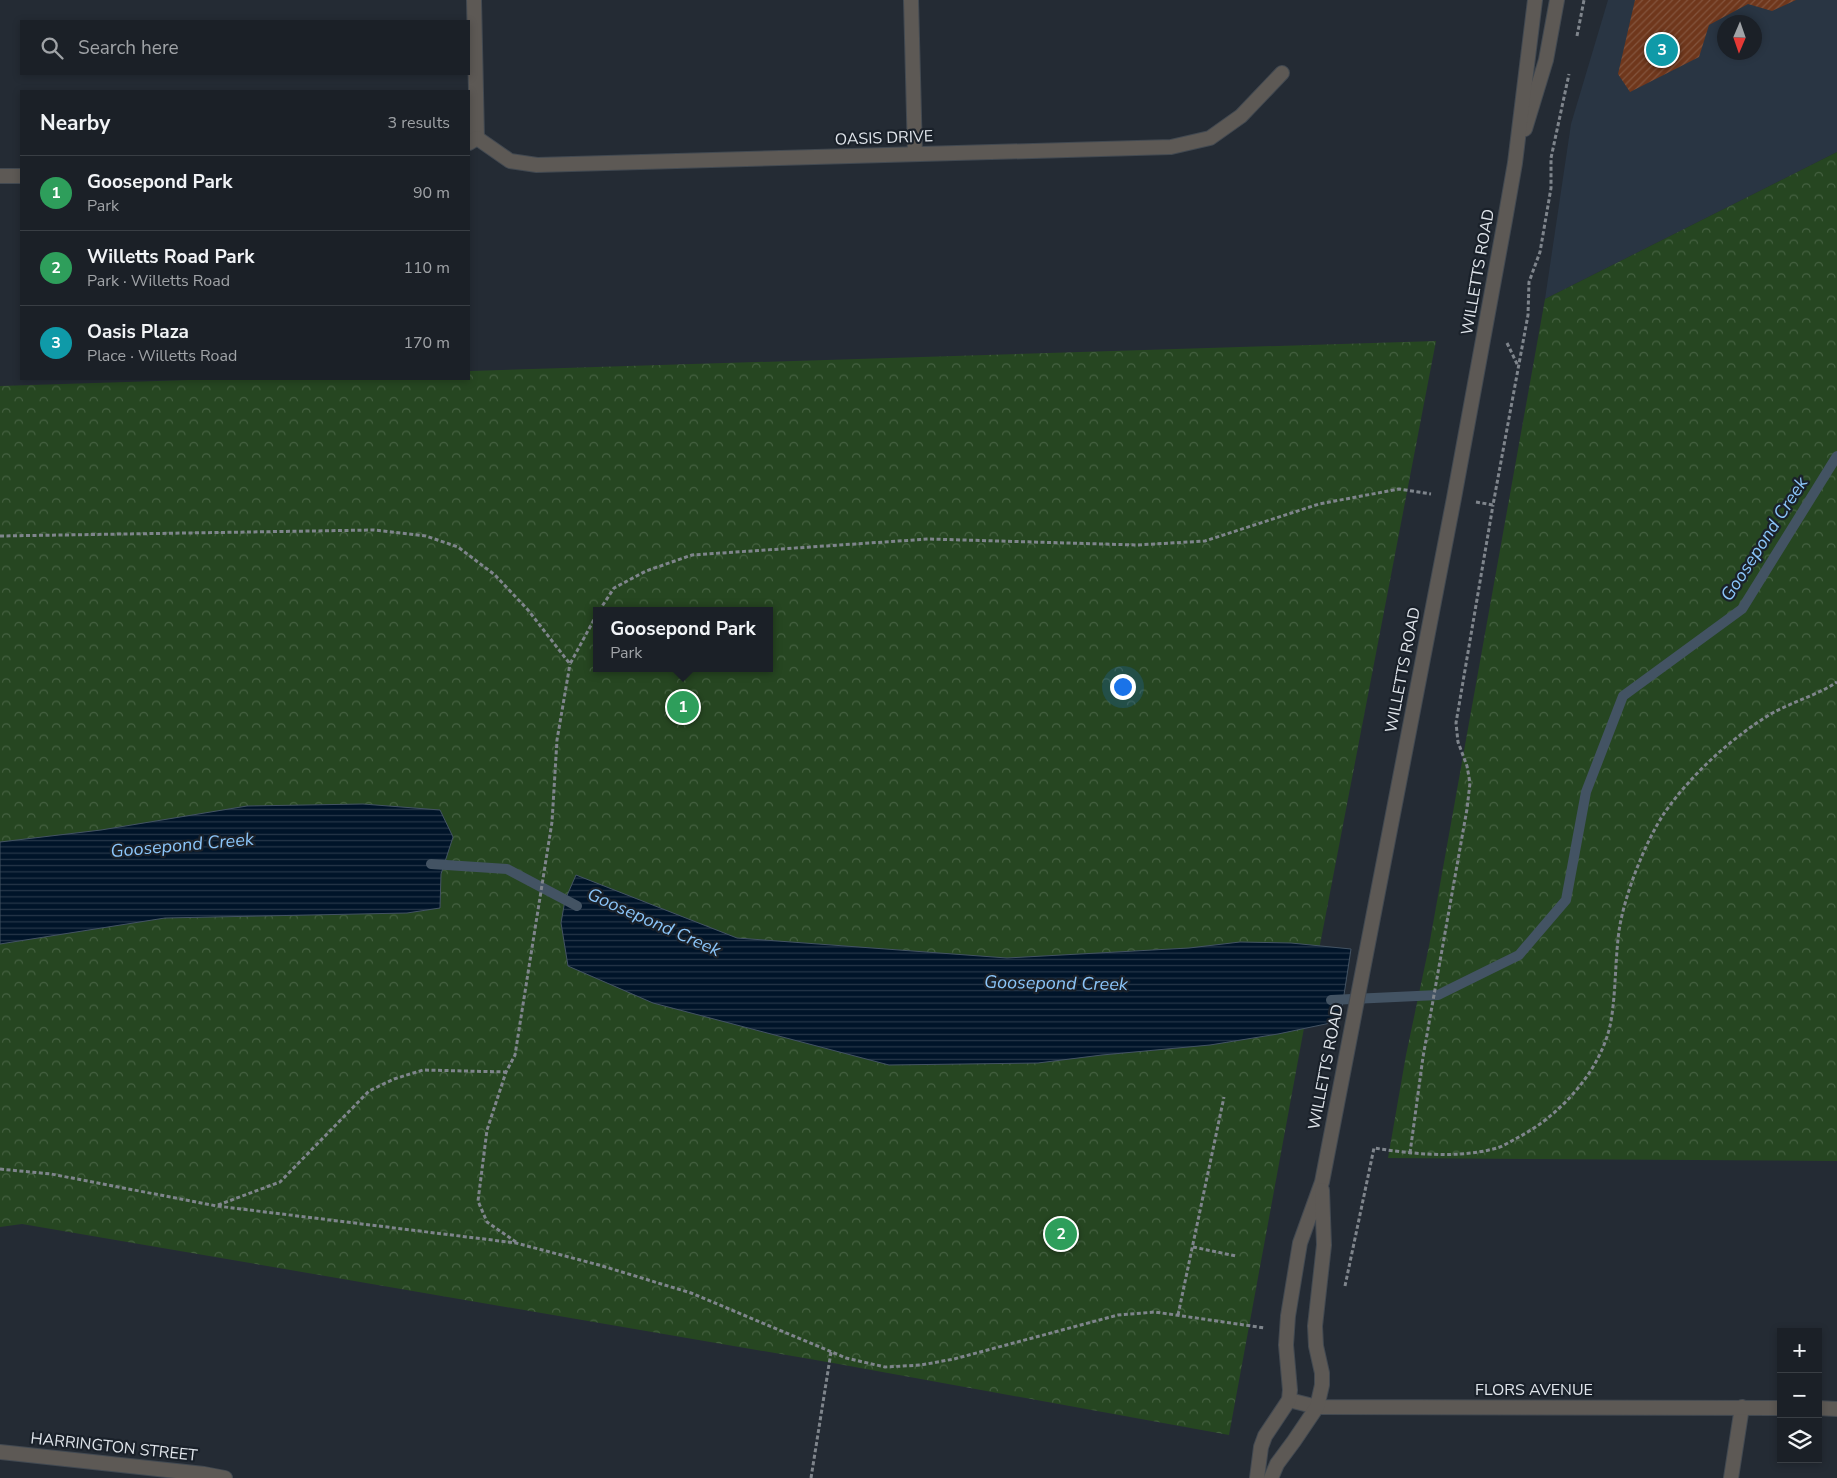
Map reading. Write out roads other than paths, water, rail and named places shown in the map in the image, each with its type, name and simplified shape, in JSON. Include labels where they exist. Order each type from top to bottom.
[{"type":"street","points":[[473,141],[474,0]]},
{"type":"street","points":[[911,0],[915,154]]},
{"type":"street","name":"WILLETTS ROAD","points":[[1289,1400],[1290,1390],[1286,1345],[1288,1316],[1300,1243],[1322,1182],[1458,479],[1514,163],[1534,0]]},
{"type":"street","name":"WILLETTS ROAD","points":[[1514,163],[1546,60],[1557,0]]},
{"type":"street","name":"OASIS DRIVE","points":[[473,141],[510,161],[537,166],[1172,146],[1210,138],[1241,116],[1282,73]]},
{"type":"street","points":[[0,176],[20,176]]},
{"type":"street","name":"WILLETTS ROAD","points":[[1271,1478],[1277,1464],[1317,1406],[1322,1385],[1315,1326],[1324,1245],[1322,1182]]},
{"type":"street","points":[[1257,1478],[1261,1447],[1289,1400]]},
{"type":"street","name":"FLORS AVENUE","points":[[1289,1400],[1317,1406],[1777,1408]]},
{"type":"street","points":[[1731,1478],[1742,1408]]},
{"type":"street","points":[[1822,1408],[1837,1409]]},
{"type":"street","name":"HARRINGTON STREET","points":[[0,1452],[225,1478]]},
{"type":"water","points":[[363,804],[440,810],[453,837],[441,874],[440,908],[407,913],[165,918],[0,944],[0,842],[101,830],[247,806]]},
{"type":"water","points":[[576,875],[737,938],[1007,958],[1189,948],[1240,942],[1291,943],[1351,949],[1340,1021],[1278,1034],[1210,1045],[1038,1063],[889,1065],[653,1003],[568,966],[561,923],[565,900]]},
{"type":"waterway","name":"Goosepond Creek","points":[[1331,1000],[1438,995],[1519,955],[1566,900],[1586,792],[1623,696],[1742,609],[1837,456]]},
{"type":"waterway","name":"Goosepond Creek","points":[[431,864],[507,869],[577,906]]},
{"type":"place","name":"Oasis Plaza","points":[[1662,50]]},
{"type":"place","name":"Goosepond Park","points":[[683,707]]},
{"type":"place","name":"Willetts Road Park","points":[[1061,1234]]}]
